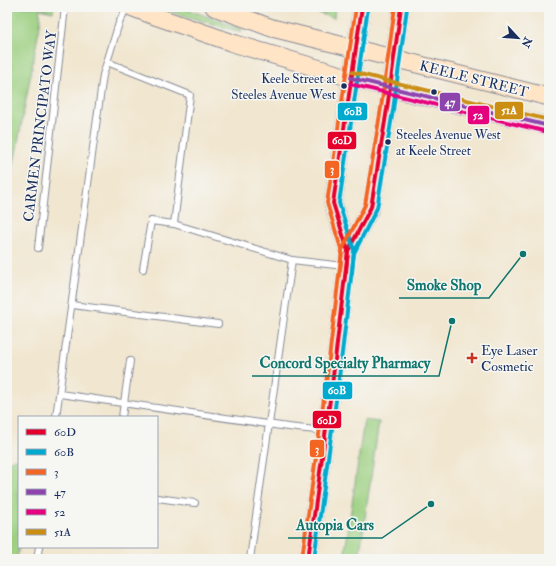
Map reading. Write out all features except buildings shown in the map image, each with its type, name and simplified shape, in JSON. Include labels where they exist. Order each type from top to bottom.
[{"type":"main road","name":"KEELE STREET","points":[[131,7],[236,44],[351,78],[549,126]]},
{"type":"main road","name":"KEELE STREET","points":[[214,7],[272,28],[549,97]]},
{"type":"main road","points":[[347,259],[333,203],[362,7]]},
{"type":"main road","points":[[308,559],[347,259],[372,206],[401,7]]},
{"type":"lane","name":"CARMEN PRINCIPATO WAY","points":[[38,248],[65,7]]},
{"type":"lane","points":[[56,416],[103,75],[119,23],[127,7]]},
{"type":"lane","points":[[107,62],[190,95],[174,224]]},
{"type":"lane","points":[[143,269],[151,222],[174,224],[292,260],[347,259]]},
{"type":"lane","points":[[250,559],[292,260]]},
{"type":"lane","points":[[72,305],[218,324]]},
{"type":"lane","points":[[122,416],[130,361]]},
{"type":"lane","points":[[60,394],[325,431]]},
{"type":"lane","points":[[158,498],[194,503]]},
{"type":"lane","points":[[37,559],[39,548]]},
{"type":"green space","points":[[7,7],[54,7],[53,12],[39,9],[41,19],[11,180],[11,200],[7,217]]},
{"type":"green space","points":[[153,7],[181,7],[242,29],[241,32]]},
{"type":"green space","points":[[299,7],[335,7],[334,18]]},
{"type":"green space","points":[[364,420],[379,422],[359,559],[344,559]]},
{"type":"green space","points":[[14,459],[18,460],[18,548],[17,559],[7,559],[7,463]]},
{"type":"transit line","name":"3","points":[[340,271],[342,252],[327,203],[356,7]]},
{"type":"transit line","name":"60D","points":[[346,272],[348,251],[333,203],[362,7]]},
{"type":"transit line","name":"3","points":[[302,558],[326,384],[342,250],[365,205],[381,108],[395,7]]},
{"type":"transit line","name":"60D","points":[[308,559],[332,385],[348,251],[371,207],[387,109],[401,7]]},
{"type":"transit line","name":"60B","points":[[352,273],[354,250],[339,203],[368,8]]},
{"type":"transit line","name":"60B","points":[[314,559],[338,386],[354,253],[377,208],[393,110],[407,8]]},
{"type":"transit line","name":"51A","points":[[352,72],[549,120]]},
{"type":"transit line","name":"47","points":[[351,78],[549,126]]},
{"type":"transit line","name":"52","points":[[350,84],[548,132]]},
{"type":"place","name":"Keele Street at Steeles Avenue West","points":[[344,86]]},
{"type":"place","name":"Steeles Avenue West at Keele Street","points":[[388,142]]},
{"type":"place","name":"Smoke Shop","points":[[523,254]]},
{"type":"place","name":"Concord Specialty Pharmacy","points":[[452,321]]},
{"type":"place","name":"Eye Laser Cosmetic","points":[[472,358]]},
{"type":"place","name":"Autopia Cars","points":[[431,504]]}]
